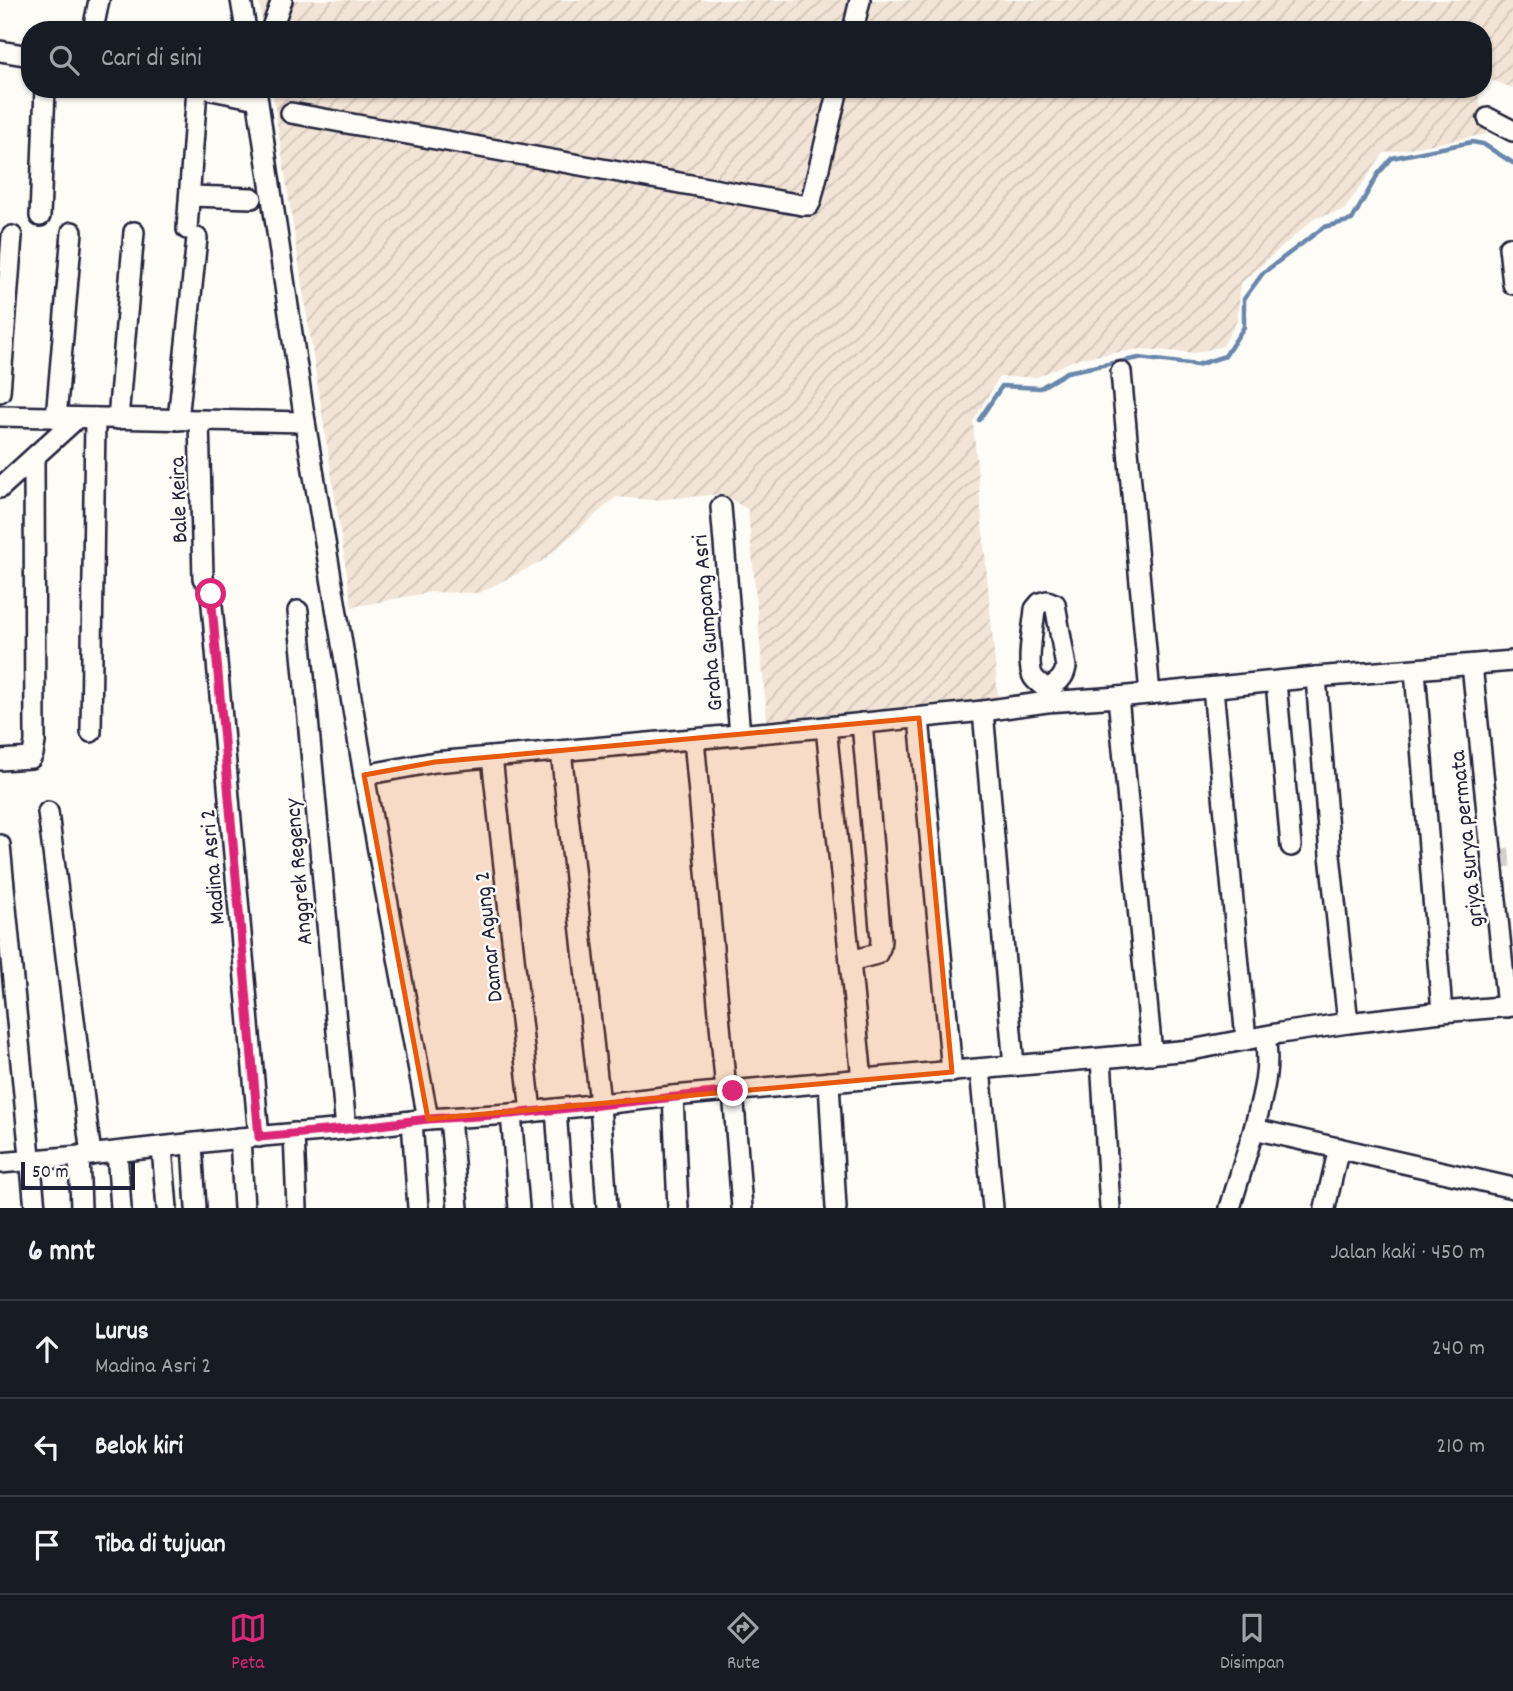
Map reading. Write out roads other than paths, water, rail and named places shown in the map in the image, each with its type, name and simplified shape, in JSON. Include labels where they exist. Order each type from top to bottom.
[{"type":"street","points":[[95,21],[99,0]]},
{"type":"street","points":[[241,0],[244,21]]},
{"type":"street","points":[[274,21],[282,0]]},
{"type":"street","points":[[855,21],[860,0]]},
{"type":"street","points":[[0,51],[21,54]]},
{"type":"street","points":[[40,216],[46,98]]},
{"type":"street","points":[[178,420],[192,233],[190,195],[196,98]]},
{"type":"street","points":[[258,98],[305,422],[420,1120],[418,1208]]},
{"type":"street","points":[[291,113],[809,205],[836,98]]},
{"type":"street","points":[[1488,118],[1513,131]]},
{"type":"street","points":[[190,195],[252,198]]},
{"type":"street","points":[[56,418],[72,232]]},
{"type":"street","points":[[118,419],[134,232]]},
{"type":"street","points":[[0,392],[12,236]]},
{"type":"street","points":[[1509,247],[1513,284]]},
{"type":"street","points":[[1121,372],[1150,694]]},
{"type":"street","points":[[0,416],[305,422]]},
{"type":"street","points":[[3,483],[86,418]]},
{"type":"street","points":[[86,418],[91,732]]},
{"type":"street","name":"Bale Keira","points":[[199,420],[207,586]]},
{"type":"street","points":[[0,760],[31,758],[35,742],[34,458]]},
{"type":"street","name":"Graha Gumpang Asri","points":[[721,507],[740,735]]},
{"type":"street","name":"Madina Asri 2","points":[[207,586],[250,1137],[244,1208]]},
{"type":"street","name":"Anggrek Regency","points":[[298,611],[346,1129]]},
{"type":"street","points":[[364,775],[435,762],[983,711],[1047,696],[1118,697],[1316,677],[1513,662]]},
{"type":"street","name":"griya Surya permata","points":[[1472,665],[1510,1007]]},
{"type":"street","points":[[1415,670],[1442,1012]]},
{"type":"street","points":[[1316,677],[1330,855],[1349,1023]]},
{"type":"street","points":[[1276,682],[1291,846]]},
{"type":"street","points":[[1213,688],[1246,1040]]},
{"type":"street","points":[[1118,697],[1152,1054]]},
{"type":"street","points":[[983,711],[1014,1066]]},
{"type":"street","points":[[919,718],[952,1072]]},
{"type":"street","points":[[850,961],[877,954],[881,940],[862,723]]},
{"type":"street","points":[[826,727],[862,1079]]},
{"type":"street","points":[[694,739],[742,1208]]},
{"type":"street","points":[[561,751],[600,1104],[607,1208]]},
{"type":"street","name":"Damar Agung 2","points":[[492,757],[531,1112]]},
{"type":"street","points":[[48,812],[85,1156],[81,1208]]},
{"type":"street","points":[[0,845],[35,1208]]},
{"type":"street","points":[[0,1163],[420,1120],[511,1114],[673,1096],[1191,1050],[1349,1023],[1510,1007]]},
{"type":"street","points":[[1230,1208],[1254,1129],[1266,1076],[1265,1037]]},
{"type":"street","points":[[1101,1059],[1110,1208]]},
{"type":"street","points":[[980,1069],[993,1208]]},
{"type":"street","points":[[829,1083],[836,1208]]},
{"type":"street","points":[[673,1096],[678,1208]]},
{"type":"street","points":[[556,1109],[563,1208]]},
{"type":"street","points":[[511,1114],[519,1208]]},
{"type":"street","points":[[450,1118],[458,1208]]},
{"type":"street","points":[[1254,1129],[1513,1188]]},
{"type":"street","points":[[294,1133],[297,1208]]},
{"type":"street","points":[[192,1144],[196,1208]]},
{"type":"street","points":[[162,1148],[167,1208]]},
{"type":"street","points":[[1325,1208],[1339,1148]]},
{"type":"street","points":[[117,1152],[121,1208]]},
{"type":"waterway","points":[[979,420],[1002,386],[1040,388],[1067,372],[1139,358],[1197,365],[1225,356],[1244,327],[1244,299],[1263,273],[1324,227],[1352,220],[1378,174],[1392,158],[1472,142],[1483,144],[1513,163]]},
{"type":"tunnel","points":[[1491,859],[1513,857]]}]
